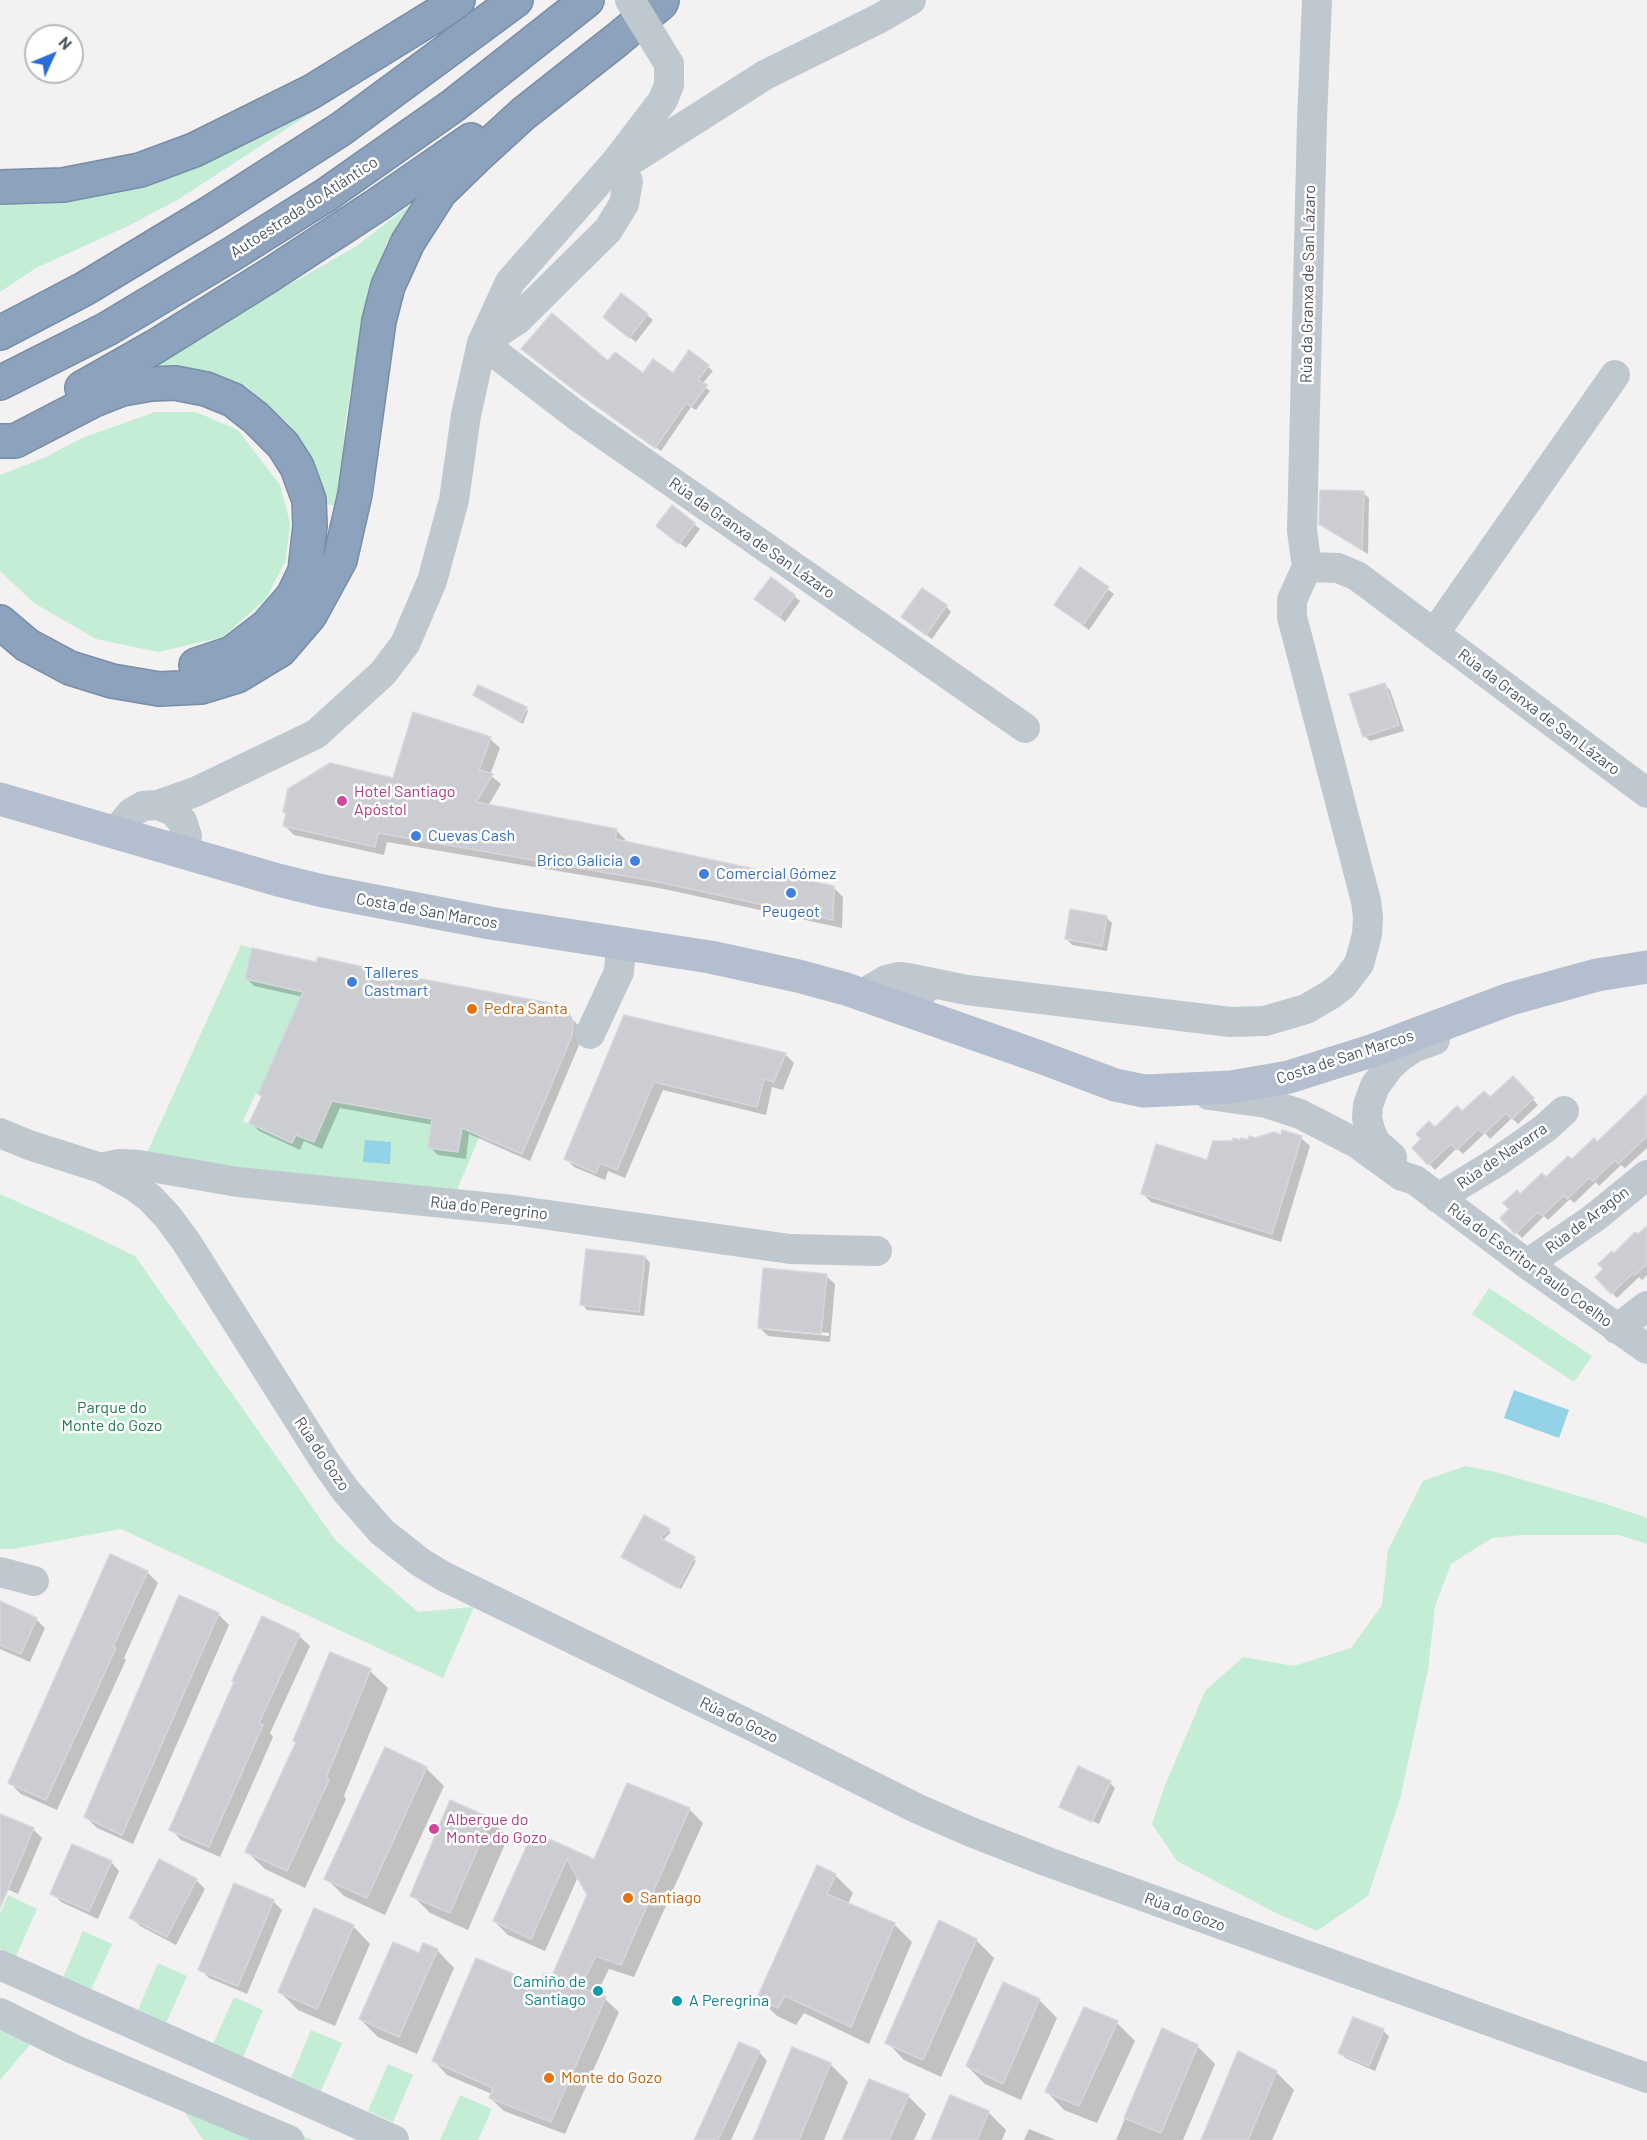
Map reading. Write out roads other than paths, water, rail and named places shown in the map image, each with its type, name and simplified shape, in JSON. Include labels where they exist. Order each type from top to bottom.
[{"type":"highway","points":[[0,187],[63,185],[140,170],[194,150],[310,92],[458,0]]},
{"type":"highway","points":[[0,333],[84,289],[213,211],[311,148],[516,0]]},
{"type":"highway","name":"Autoestrada do Atlántico","points":[[0,383],[108,329],[326,195],[454,105],[587,0]]},
{"type":"highway","points":[[0,435],[156,346],[377,205],[474,137],[648,0]]},
{"type":"highway","points":[[0,622],[27,645],[70,668],[112,681],[159,689],[201,687],[237,676],[280,650],[310,615],[340,560],[355,494],[379,321],[388,286],[408,242],[440,192],[476,157],[523,114],[618,39],[662,0]]},
{"type":"highway","points":[[0,441],[15,441],[94,400],[122,389],[175,383],[206,389],[233,400],[256,418],[283,445],[297,467],[309,500],[310,526],[304,571],[293,596],[267,626],[232,653],[192,667],[156,670],[115,664],[77,650],[38,630],[0,596]]},
{"type":"main road","name":"Costa de San Marcos","points":[[0,799],[118,832],[175,826],[278,880],[371,901],[710,957],[798,976],[861,995],[929,1009],[1040,1057],[1131,1089],[1162,1092],[1262,1083],[1314,1070],[1374,1050],[1510,999],[1597,975],[1647,967]]},
{"type":"main road","name":"Costa de San Marcos","points":[[1040,1057],[1153,1070],[1218,1067],[1257,1062],[1343,1040],[1488,985],[1554,963],[1605,950],[1647,945]]},
{"type":"street","points":[[118,832],[131,813],[143,806],[175,826],[195,792],[316,734],[383,673],[405,644],[432,581],[453,500],[466,415],[482,343],[510,282],[615,163],[663,100],[669,85],[669,64],[630,0]]},
{"type":"street","points":[[615,163],[633,159],[765,75],[880,18],[911,0]]},
{"type":"street","name":"Rúa da Granxa de San Lázaro","points":[[1317,0],[1302,531],[1307,567],[1338,568],[1357,576],[1647,793]]},
{"type":"street","points":[[482,343],[518,320],[608,230],[624,204],[628,181],[615,163]]},
{"type":"street","name":"Rúa da Granxa de San Lázaro","points":[[482,343],[580,418],[1025,728]]},
{"type":"street","points":[[1434,634],[1615,375]]},
{"type":"street","points":[[861,995],[898,977],[967,990],[1230,1022],[1265,1021],[1306,1009],[1343,985],[1359,964],[1367,935],[1368,917],[1366,901],[1292,617],[1292,600],[1307,567]]},
{"type":"street","points":[[590,1034],[619,972],[621,944]]},
{"type":"street","name":"Costa de San Marcos","points":[[908,978],[920,985],[929,1009]]},
{"type":"street","points":[[929,1009],[934,995],[967,990]]},
{"type":"street","name":"Rúa do Escritor Paulo Coelho","points":[[1426,1189],[1375,1142],[1370,1130],[1368,1104],[1375,1086],[1389,1067],[1413,1048],[1459,1032],[1510,999]]},
{"type":"street","name":"Rúa do Escritor Paulo Coelho","points":[[1188,1090],[1266,1103],[1300,1114],[1358,1144],[1402,1176],[1426,1189],[1647,1349]]},
{"type":"street","name":"Rúa de Navarra","points":[[1426,1189],[1497,1162],[1544,1129],[1564,1111]]},
{"type":"street","name":"Rúa do Gozo","points":[[0,1133],[29,1145],[101,1168],[134,1186],[150,1198],[188,1243],[326,1463],[346,1491],[382,1532],[420,1562],[443,1576],[916,1808],[971,1832],[1048,1862],[1647,2078]]},
{"type":"street","name":"Rúa do Peregrino","points":[[101,1168],[119,1164],[139,1165],[238,1182],[513,1210],[790,1249],[877,1251]]},
{"type":"street","name":"Rúa de Aragón","points":[[1527,1264],[1594,1218],[1647,1175]]},
{"type":"street","points":[[1617,1329],[1647,1306]]},
{"type":"street","points":[[0,1572],[34,1581]]},
{"type":"street","points":[[0,1965],[394,2140]]},
{"type":"street","points":[[0,2013],[72,2049],[289,2140]]},
{"type":"water","points":[[365,1140],[391,1142],[390,1164],[363,1162]]},
{"type":"water","points":[[1514,1390],[1569,1410],[1559,1438],[1504,1418]]},
{"type":"place","name":"Hotel Santiago Apóstol","points":[[342,801]]},
{"type":"place","name":"Cuevas Cash","points":[[416,836]]},
{"type":"place","name":"Brico Galicia","points":[[635,861]]},
{"type":"place","name":"Comercial Gómez","points":[[704,874]]},
{"type":"place","name":"Peugeot","points":[[791,893]]},
{"type":"place","name":"Talleres Castmart","points":[[352,982]]},
{"type":"place","name":"Pedra Santa","points":[[472,1009]]},
{"type":"place","name":"Albergue do Monte do Gozo","points":[[434,1829]]},
{"type":"place","name":"Santiago","points":[[628,1898]]},
{"type":"place","name":"Camiño de Santiago","points":[[598,1991]]},
{"type":"place","name":"A Peregrina","points":[[677,2001]]},
{"type":"place","name":"Monte do Gozo","points":[[549,2078]]},
{"type":"park label","name":"Parque do Monte do Gozo","points":[[112,1417]]}]
